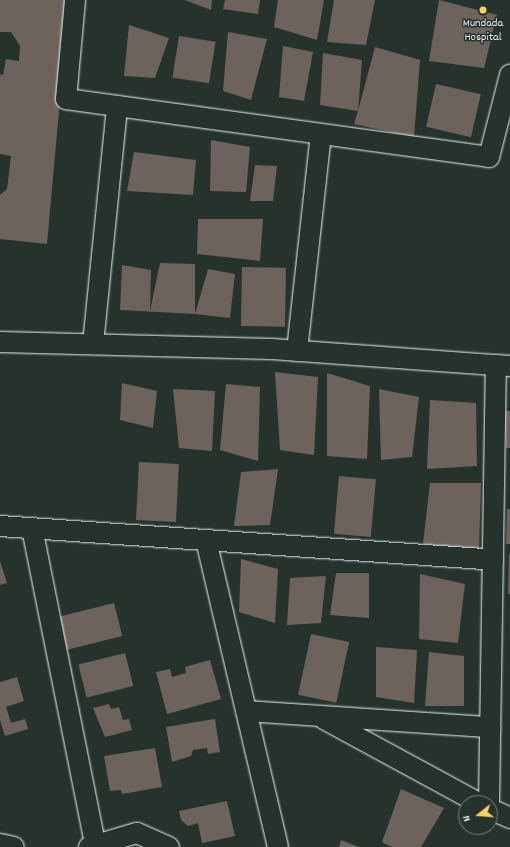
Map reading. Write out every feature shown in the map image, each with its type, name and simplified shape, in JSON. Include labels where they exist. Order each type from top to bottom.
[{"type":"street","points":[[75,0],[66,99],[489,157],[510,75]]},
{"type":"street","points":[[93,344],[117,106]]},
{"type":"street","points":[[297,351],[321,134]]},
{"type":"street","points":[[0,342],[297,351],[503,366],[493,560],[489,795]]},
{"type":"street","points":[[0,526],[493,560]]},
{"type":"street","points":[[32,528],[93,846],[137,833],[169,847]]},
{"type":"street","points":[[206,540],[278,847]]},
{"type":"street","points":[[246,711],[490,728]]},
{"type":"street","points":[[319,716],[464,795]]},
{"type":"street","points":[[498,813],[510,818]]},
{"type":"street","points":[[0,844],[14,847]]},
{"type":"building","points":[[0,0],[69,0],[47,244],[0,239],[0,195],[7,189],[11,156],[0,154],[0,74],[3,75],[6,59],[19,61],[20,46],[11,32],[0,32]]},
{"type":"building","points":[[185,0],[212,0],[211,10]]},
{"type":"building","points":[[225,0],[260,0],[258,14],[223,9]]},
{"type":"building","points":[[278,0],[324,0],[317,40],[274,27]]},
{"type":"building","points":[[334,0],[375,0],[366,45],[327,42]]},
{"type":"building","points":[[439,0],[497,15],[484,68],[429,61]]},
{"type":"building","points":[[129,25],[169,38],[155,78],[124,76]]},
{"type":"building","points":[[228,32],[267,39],[251,100],[223,91]]},
{"type":"building","points":[[179,36],[216,42],[209,83],[172,77]]},
{"type":"building","points":[[283,46],[313,52],[304,101],[279,97]]},
{"type":"building","points":[[375,47],[420,60],[414,137],[354,124]]},
{"type":"building","points":[[323,53],[362,60],[358,111],[320,105]]},
{"type":"building","points":[[436,84],[481,94],[471,137],[426,127]]},
{"type":"building","points":[[211,140],[250,147],[246,192],[210,191]]},
{"type":"building","points":[[134,152],[196,160],[193,195],[127,191]]},
{"type":"building","points":[[255,165],[277,166],[273,201],[250,201]]},
{"type":"building","points":[[198,219],[263,219],[260,261],[197,254]]},
{"type":"building","points":[[160,263],[195,264],[195,314],[120,310],[122,265],[151,270],[150,311]]},
{"type":"building","points":[[242,267],[286,268],[285,327],[241,326]]},
{"type":"building","points":[[208,269],[235,274],[230,318],[195,314]]},
{"type":"building","points":[[275,372],[318,377],[314,455],[280,450]]},
{"type":"building","points":[[327,373],[370,386],[367,459],[327,456]]},
{"type":"building","points":[[122,383],[157,391],[153,428],[120,420]]},
{"type":"building","points":[[226,384],[260,387],[258,461],[220,450]]},
{"type":"building","points":[[173,389],[215,391],[212,451],[179,448]]},
{"type":"building","points":[[379,389],[419,397],[412,457],[381,460]]},
{"type":"building","points":[[430,400],[476,403],[477,466],[427,469]]},
{"type":"building","points":[[505,411],[510,411],[510,448],[506,448]]},
{"type":"building","points":[[139,462],[179,464],[176,522],[136,520]]},
{"type":"building","points":[[278,469],[270,525],[234,526],[241,472]]},
{"type":"building","points":[[339,476],[376,479],[371,537],[334,534]]},
{"type":"building","points":[[430,483],[481,483],[479,552],[423,544]]},
{"type":"building","points":[[507,509],[510,509],[510,544],[506,544]]},
{"type":"building","points":[[509,554],[510,594],[508,594]]},
{"type":"building","points":[[241,559],[278,569],[275,623],[239,612]]},
{"type":"building","points":[[0,561],[7,583],[0,585]]},
{"type":"building","points":[[336,573],[369,573],[369,618],[330,615]]},
{"type":"building","points":[[420,574],[465,584],[458,643],[419,639]]},
{"type":"building","points":[[326,576],[321,623],[287,625],[290,578]]},
{"type":"building","points":[[114,603],[122,636],[64,651],[56,618]]},
{"type":"building","points":[[311,634],[349,642],[336,703],[298,695]]},
{"type":"building","points":[[376,647],[417,650],[414,703],[376,697]]},
{"type":"building","points":[[429,652],[464,656],[464,706],[425,706]]},
{"type":"building","points":[[125,653],[133,686],[87,698],[78,665]]},
{"type":"building","points":[[210,660],[221,699],[167,714],[156,672],[170,669],[172,677],[186,673],[185,667]]},
{"type":"building","points":[[17,677],[24,701],[6,707],[11,723],[25,719],[28,729],[5,736],[0,720],[0,682]]},
{"type":"building","points":[[109,704],[111,709],[119,707],[123,720],[129,719],[132,730],[105,737],[93,708]]},
{"type":"building","points":[[215,719],[220,752],[208,754],[207,748],[193,750],[191,756],[172,762],[166,727]]},
{"type":"building","points":[[155,748],[162,787],[122,794],[121,790],[110,791],[104,756]]},
{"type":"building","points":[[401,789],[444,808],[421,847],[392,847],[382,842]]},
{"type":"building","points":[[227,801],[235,836],[202,843],[198,823],[188,826],[181,820],[179,811]]},
{"type":"building","points":[[341,840],[359,847],[339,847]]},
{"type":"place","name":"Mundada Hospital","points":[[483,10]]}]
